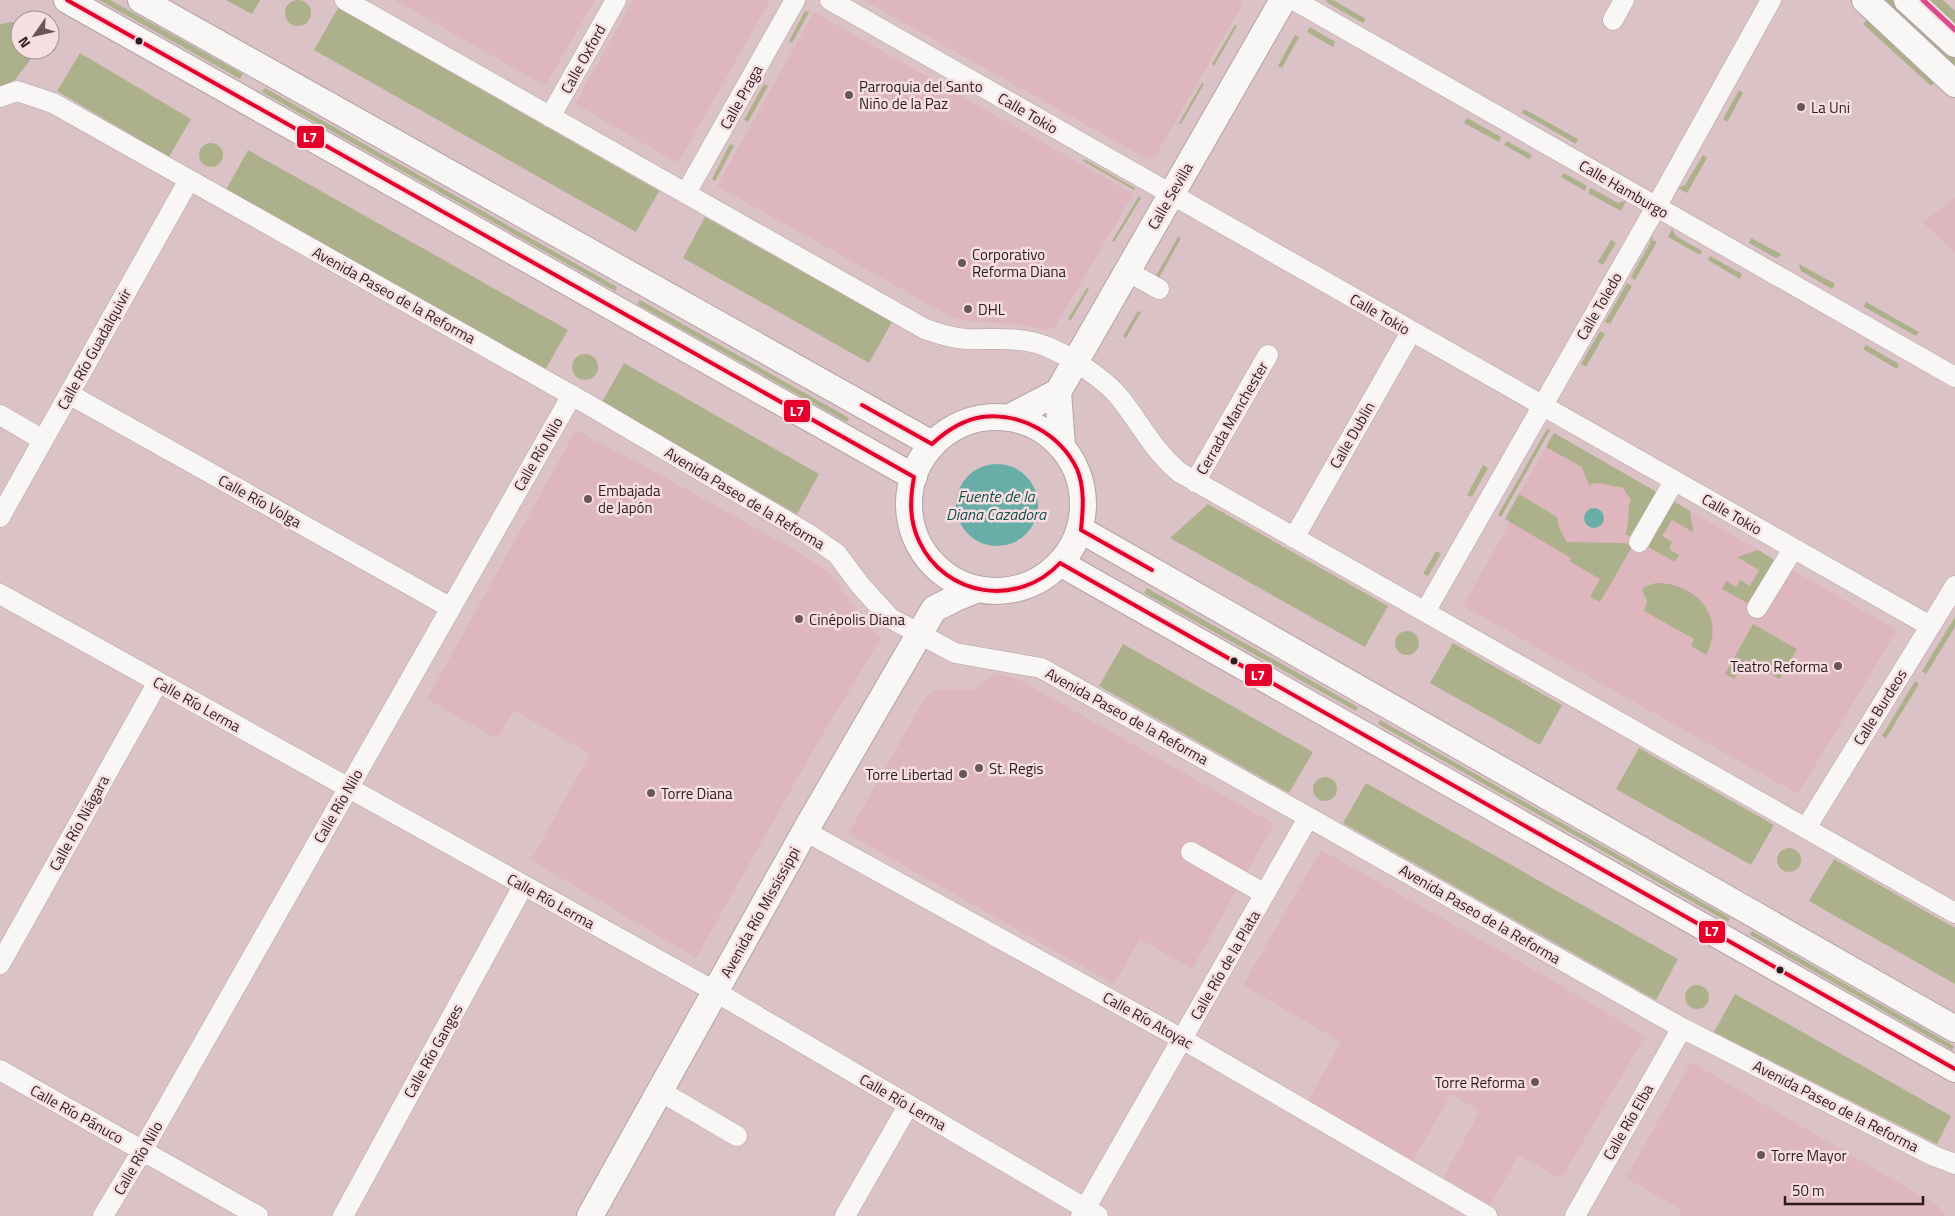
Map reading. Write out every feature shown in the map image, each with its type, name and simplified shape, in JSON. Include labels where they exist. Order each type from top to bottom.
[{"type":"main road","points":[[67,0],[914,477]]},
{"type":"main road","points":[[141,0],[932,444]]},
{"type":"main road","name":"Calle Sevilla","points":[[1058,392],[1283,0]]},
{"type":"main road","points":[[1865,0],[1955,84]]},
{"type":"main road","points":[[1908,0],[1955,44]]},
{"type":"main road","points":[[1010,417],[1058,392],[1062,446]]},
{"type":"main road","points":[[982,417],[1010,417],[1038,427],[1062,446],[1078,471],[1084,500],[1080,530],[1068,556],[1046,577],[1019,589],[989,592],[961,584],[937,569],[920,547],[910,520],[910,492],[917,465],[932,444],[956,426],[982,417]]},
{"type":"main road","points":[[1080,530],[1955,1029]]},
{"type":"main road","name":"Avenida Río Mississippi","points":[[590,1216],[805,831],[934,609],[936,584],[929,558]]},
{"type":"main road","points":[[1060,563],[1955,1068]]},
{"type":"main road","points":[[934,609],[978,589]]},
{"type":"street","points":[[345,0],[925,329],[942,336],[966,339],[1024,341],[1046,346],[1102,379],[1120,397],[1152,446],[1179,472],[1195,482],[1955,913]]},
{"type":"street","name":"Calle Oxford","points":[[550,117],[616,0]]},
{"type":"street","name":"Calle Praga","points":[[686,193],[795,0]]},
{"type":"street","name":"Calle Tokio","points":[[830,0],[1171,195],[1357,291],[1411,332],[1930,626]]},
{"type":"street","name":"Calle Hamburgo","points":[[1294,0],[1955,377]]},
{"type":"street","points":[[1613,20],[1624,0]]},
{"type":"street","name":"Calle Toledo","points":[[1425,612],[1656,207],[1771,0]]},
{"type":"street","name":"Avenida Paseo de la Reforma","points":[[0,97],[17,91],[53,103],[572,395],[814,538],[836,554],[860,585],[890,618],[954,653],[1041,668],[1682,1028],[1916,1147],[1955,1164]]},
{"type":"street","name":"Calle Río Guadalquivir","points":[[0,517],[189,180]]},
{"type":"street","points":[[1127,271],[1158,289]]},
{"type":"street","name":"Calle Dublin","points":[[1294,538],[1411,332]]},
{"type":"street","name":"Cerrada Manchester","points":[[1195,482],[1268,355]]},
{"type":"street","name":"Calle Río Volga","points":[[69,394],[451,608]]},
{"type":"street","name":"Calle Río Nilo","points":[[103,1216],[142,1151],[572,395]]},
{"type":"street","points":[[0,415],[43,440]]},
{"type":"street","points":[[1639,542],[1674,481]]},
{"type":"street","points":[[1757,608],[1793,549]]},
{"type":"street","name":"Calle Burdeos","points":[[1806,828],[1955,586]]},
{"type":"street","name":"Calle Río Lerma","points":[[0,594],[716,992],[1088,1214]]},
{"type":"street","name":"Calle Río Niágara","points":[[0,964],[158,682]]},
{"type":"street","name":"Calle Río de la Plata","points":[[1088,1214],[1182,1039],[1308,818]]},
{"type":"street","name":"Calle Río Atoyac","points":[[805,831],[1182,1039],[1487,1216]]},
{"type":"street","points":[[1191,852],[1265,894]]},
{"type":"street","name":"Calle Río Ganges","points":[[342,1216],[523,886]]},
{"type":"street","name":"Calle Río Elba","points":[[1575,1216],[1682,1028]]},
{"type":"street","name":"Calle Río Pánuco","points":[[0,1070],[258,1216]]},
{"type":"street","points":[[660,1091],[737,1136]]},
{"type":"street","points":[[845,1216],[908,1106]]},
{"type":"shaded area","points":[[395,0],[595,0],[545,86]]},
{"type":"shaded area","points":[[633,0],[770,0],[678,163],[575,104]]},
{"type":"shaded area","points":[[863,0],[1238,0],[1243,3],[1155,157],[1149,160]]},
{"type":"shaded area","points":[[814,12],[1133,194],[1055,327],[1047,330],[1023,325],[953,318],[717,186]]},
{"type":"shaded area","points":[[1955,198],[1955,252],[1922,222]]},
{"type":"shaded area","points":[[576,430],[795,550],[824,569],[832,576],[857,613],[881,638],[818,742],[696,958],[531,860],[590,754],[514,710],[497,739],[427,699]]},
{"type":"shaded area","points":[[1554,433],[1897,630],[1798,794],[1463,606],[1510,522],[1505,519],[1506,517]]},
{"type":"shaded area","points":[[998,674],[1016,678],[1274,824],[1192,969],[1140,939],[1114,984],[848,834],[926,696],[934,690],[941,689],[975,689]]},
{"type":"shaded area","points":[[1321,850],[1550,979],[1645,1036],[1561,1179],[1519,1155],[1490,1205],[1443,1178],[1480,1111],[1451,1094],[1413,1161],[1308,1101],[1341,1042],[1243,985]]},
{"type":"shaded area","points":[[1691,1062],[1937,1205],[1945,1216],[1679,1216],[1682,1210],[1626,1178]]},
{"type":"green space","points":[[99,0],[110,0],[243,74],[240,79]]},
{"type":"green space","points":[[226,0],[260,0],[252,14]]},
{"type":"green space","points":[[298,0],[307,4],[311,13],[307,22],[298,26],[289,22],[285,13],[289,4]]},
{"type":"green space","points":[[1327,0],[1333,0],[1366,19],[1363,23],[1326,2]]},
{"type":"green space","points":[[1883,0],[1892,0],[1955,59],[1955,66]]},
{"type":"green space","points":[[1923,0],[1943,0],[1955,11],[1955,29]]},
{"type":"green space","points":[[338,8],[659,191],[636,232],[314,50]]},
{"type":"green space","points":[[805,11],[809,12],[792,43],[789,41]]},
{"type":"green space","points":[[1867,20],[1935,82],[1931,86],[1863,24]]},
{"type":"green space","points":[[10,22],[10,60],[30,60],[11,85],[0,88],[0,24]]},
{"type":"green space","points":[[1235,25],[1237,26],[1214,66],[1212,64]]},
{"type":"green space","points":[[1310,27],[1335,42],[1333,47],[1307,32]]},
{"type":"green space","points":[[1295,35],[1299,37],[1282,68],[1278,66]]},
{"type":"green space","points":[[80,53],[191,119],[169,157],[57,91]]},
{"type":"green space","points":[[1202,83],[1204,84],[1181,124],[1179,123]]},
{"type":"green space","points":[[764,84],[768,86],[748,122],[744,120]]},
{"type":"green space","points":[[265,88],[617,287],[615,291],[262,92]]},
{"type":"green space","points":[[1739,90],[1743,93],[1727,122],[1723,119]]},
{"type":"green space","points":[[1524,109],[1578,139],[1576,144],[1522,113]]},
{"type":"green space","points":[[1467,118],[1501,137],[1499,142],[1464,123]]},
{"type":"green space","points":[[1507,141],[1532,155],[1529,159],[1504,145]]},
{"type":"green space","points":[[211,143],[216,144],[222,150],[222,160],[216,166],[211,167],[206,166],[200,160],[199,155],[200,150],[206,144]]},
{"type":"green space","points":[[730,144],[734,146],[715,181],[712,179]]},
{"type":"green space","points":[[248,150],[568,330],[545,370],[226,190]]},
{"type":"green space","points":[[1703,155],[1707,158],[1687,193],[1678,188],[1685,185]]},
{"type":"green space","points":[[1084,159],[1135,188],[1134,190],[1083,161]]},
{"type":"green space","points":[[1564,173],[1587,186],[1585,191],[1561,177]]},
{"type":"green space","points":[[1591,188],[1618,203],[1626,201],[1621,211],[1588,193]]},
{"type":"green space","points":[[1139,196],[1141,198],[1114,242],[1112,241]]},
{"type":"green space","points":[[705,217],[892,322],[869,363],[683,258]]},
{"type":"green space","points":[[1672,229],[1676,236],[1702,251],[1700,255],[1668,237]]},
{"type":"green space","points":[[1178,237],[1181,238],[1159,278],[1156,276]]},
{"type":"green space","points":[[1651,237],[1653,238],[1652,240],[1657,242],[1635,280],[1631,277],[1650,243]]},
{"type":"green space","points":[[1751,238],[1781,254],[1776,258],[1749,243]]},
{"type":"green space","points":[[1611,240],[1616,243],[1603,265],[1598,262]]},
{"type":"green space","points":[[1710,256],[1742,274],[1740,279],[1708,260]]},
{"type":"green space","points":[[1799,264],[1835,284],[1832,289],[1801,271]]},
{"type":"green space","points":[[1627,283],[1632,286],[1610,324],[1605,322]]},
{"type":"green space","points":[[1087,288],[1089,289],[1071,320],[1068,319]]},
{"type":"green space","points":[[640,300],[849,418],[847,422],[637,304]]},
{"type":"green space","points":[[1866,302],[1919,332],[1916,336],[1864,307]]},
{"type":"green space","points":[[1138,311],[1141,312],[1126,338],[1123,336]]},
{"type":"green space","points":[[1600,331],[1605,334],[1586,367],[1581,364]]},
{"type":"green space","points":[[1866,345],[1899,364],[1897,369],[1863,349]]},
{"type":"green space","points":[[585,354],[594,358],[598,367],[594,376],[585,380],[576,376],[572,367],[576,358]]},
{"type":"green space","points":[[624,363],[819,474],[797,514],[602,402]]},
{"type":"green space","points":[[1547,429],[1550,430],[1501,517],[1498,515]]},
{"type":"green space","points":[[1554,433],[1660,494],[1634,539],[1625,534],[1631,500],[1622,487],[1598,483],[1589,485],[1582,467],[1546,447]]},
{"type":"green space","points":[[1483,465],[1488,468],[1472,497],[1467,495]]},
{"type":"green space","points":[[1519,494],[1557,517],[1559,528],[1567,542],[1625,543],[1632,547],[1600,602],[1590,597],[1600,579],[1569,561],[1571,558],[1505,519]]},
{"type":"green space","points":[[1671,500],[1690,511],[1693,532],[1672,520],[1662,536],[1672,542],[1669,549],[1679,555],[1675,562],[1646,546]]},
{"type":"green space","points":[[1208,504],[1388,606],[1365,647],[1170,538]]},
{"type":"green space","points":[[1758,550],[1776,561],[1751,605],[1722,589],[1726,581],[1736,587],[1740,580],[1750,586],[1759,570],[1737,557]]},
{"type":"green space","points":[[1436,551],[1441,554],[1428,576],[1423,574]]},
{"type":"green space","points":[[1656,583],[1670,584],[1683,588],[1703,604],[1710,615],[1713,628],[1706,655],[1691,646],[1694,639],[1644,611],[1647,601],[1642,590],[1644,587]]},
{"type":"green space","points":[[1147,588],[1358,707],[1356,711],[1144,593]]},
{"type":"green space","points":[[1955,617],[1955,627],[1926,674],[1922,671]]},
{"type":"green space","points":[[1753,624],[1797,649],[1780,679],[1745,660],[1734,679],[1725,674]]},
{"type":"green space","points":[[1407,631],[1416,634],[1419,643],[1416,652],[1407,655],[1398,652],[1395,643],[1398,634]]},
{"type":"green space","points":[[1453,643],[1562,705],[1540,745],[1430,683]]},
{"type":"green space","points":[[1123,644],[1313,752],[1289,793],[1099,686]]},
{"type":"green space","points":[[1915,681],[1919,684],[1886,738],[1882,736]]},
{"type":"green space","points":[[1380,720],[1730,918],[1728,922],[1378,724]]},
{"type":"green space","points":[[1639,748],[1774,825],[1751,865],[1616,789]]},
{"type":"green space","points":[[1325,777],[1330,778],[1336,784],[1336,794],[1330,800],[1325,801],[1320,800],[1314,794],[1313,789],[1314,784],[1320,778]]},
{"type":"green space","points":[[1366,783],[1678,959],[1656,1000],[1343,823]]},
{"type":"green space","points":[[1789,848],[1798,851],[1801,860],[1798,869],[1789,872],[1780,869],[1777,860],[1780,851]]},
{"type":"green space","points":[[1834,859],[1955,928],[1955,984],[1809,901]]},
{"type":"green space","points":[[1752,931],[1954,1046],[1952,1050],[1750,935]]},
{"type":"green space","points":[[1697,985],[1706,988],[1709,997],[1706,1006],[1697,1009],[1688,1006],[1685,997],[1688,988]]},
{"type":"green space","points":[[1735,994],[1951,1116],[1937,1144],[1714,1032]]},
{"type":"water","name":"Fuente de la Diana Cazadora","points":[[989,464],[1005,464],[1020,471],[1031,482],[1038,497],[1035,521],[1026,534],[1005,546],[989,546],[974,539],[963,528],[956,513],[956,497],[963,482],[974,471]]},
{"type":"water","points":[[1594,508],[1601,511],[1604,518],[1601,525],[1594,528],[1587,525],[1584,518],[1587,511]]},
{"type":"transit line","name":"L7","points":[[67,0],[914,477],[911,509],[913,525],[919,541],[931,560],[946,574],[964,584],[984,590],[1004,591],[1024,586],[1043,577],[1060,563],[1955,1069]]},
{"type":"transit line","points":[[1923,0],[1955,30]]},
{"type":"transit line","name":"L7","points":[[862,405],[932,444],[955,427],[982,417],[1010,418],[1037,428],[1060,445],[1077,469],[1082,491],[1081,530],[1152,570]]},
{"type":"place","name":"Parroquia del Santo Niño de la Paz","points":[[849,95]]},
{"type":"place","name":"La Uni","points":[[1801,107]]},
{"type":"place","name":"Corporativo Reforma Diana","points":[[962,263]]},
{"type":"place","name":"DHL","points":[[968,309]]},
{"type":"place","name":"Embajada de Japón","points":[[588,499]]},
{"type":"place","name":"Cinépolis Diana","points":[[799,619]]},
{"type":"place","name":"Teatro Reforma","points":[[1838,666]]},
{"type":"place","name":"St. Regis","points":[[979,768]]},
{"type":"place","name":"Torre Libertad","points":[[963,774]]},
{"type":"place","name":"Torre Diana","points":[[651,793]]},
{"type":"place","name":"Torre Reforma","points":[[1535,1082]]},
{"type":"place","name":"Torre Mayor","points":[[1761,1155]]}]
